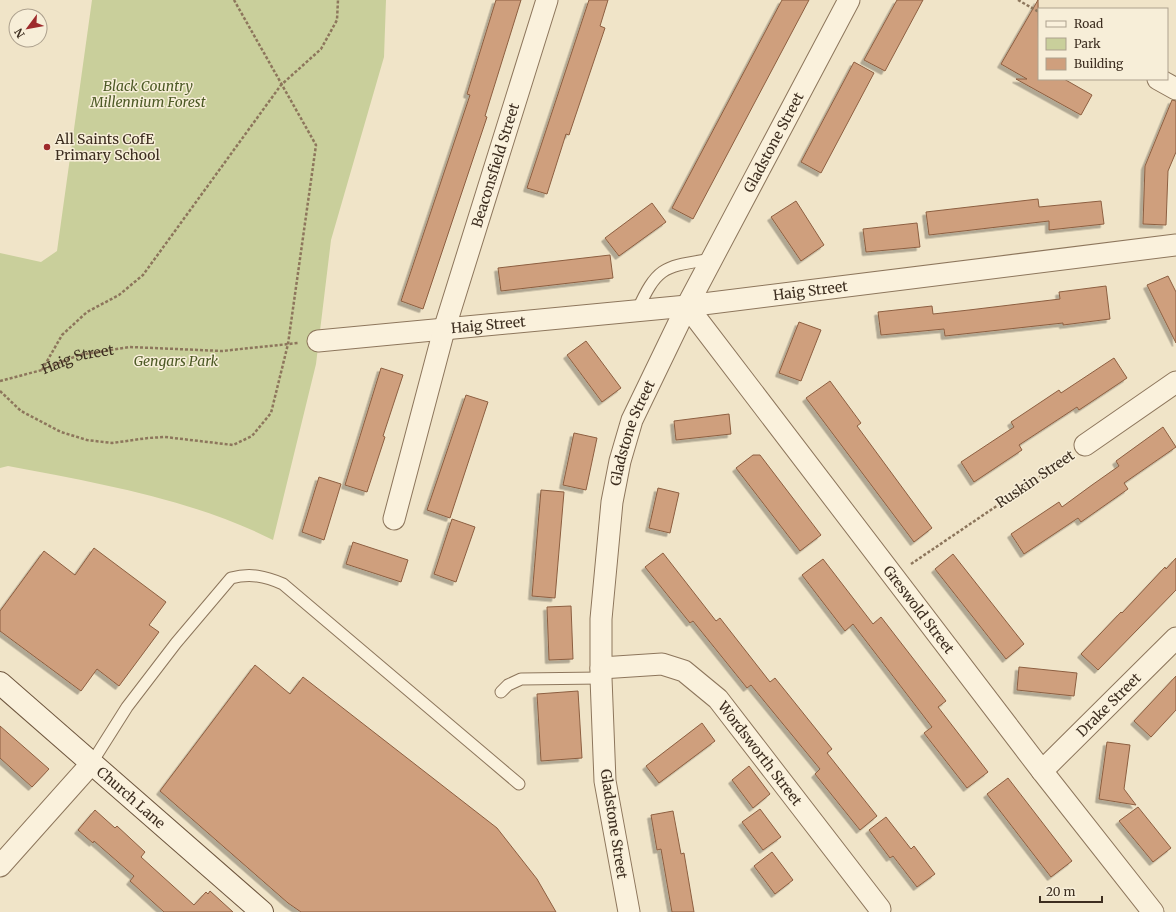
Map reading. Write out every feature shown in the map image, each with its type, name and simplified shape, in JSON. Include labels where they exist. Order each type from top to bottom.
[{"type":"main road","name":"Church Lane","points":[[0,683],[262,912]]},
{"type":"street","name":"Beaconsfield Street","points":[[444,330],[547,0]]},
{"type":"street","name":"Gladstone Street","points":[[629,912],[605,781],[601,673],[601,620],[612,502],[620,461],[632,420],[687,306],[849,0]]},
{"type":"street","points":[[1160,80],[1176,89]]},
{"type":"street","name":"Haig Street","points":[[318,341],[687,306],[1176,245]]},
{"type":"street","name":"Greswold Street","points":[[687,306],[894,575],[1042,771],[1153,912]]},
{"type":"street","name":"Haig Street","points":[[394,519],[444,330]]},
{"type":"street","name":"Ruskin Street","points":[[1086,445],[1176,382]]},
{"type":"street","name":"Drake Street","points":[[1042,771],[1176,638]]},
{"type":"street","name":"Wordsworth Street","points":[[601,673],[662,664],[684,671],[718,699],[880,909]]},
{"type":"street","points":[[0,866],[92,764]]},
{"type":"lane","points":[[638,311],[648,286],[660,272],[675,265],[712,259]]},
{"type":"lane","points":[[92,764],[127,707],[176,643],[231,578],[252,575],[269,578],[283,584],[519,784]]},
{"type":"lane","points":[[501,692],[521,678],[601,673]]},
{"type":"path","points":[[0,391],[20,411],[61,432],[87,440],[112,443],[165,437],[233,445],[252,436],[271,413],[288,344],[316,145],[234,0]]},
{"type":"path","points":[[42,370],[62,335],[87,312],[119,295],[142,275],[281,85],[321,49],[337,20],[338,0]]},
{"type":"path","points":[[1018,0],[1038,11]]},
{"type":"path","name":"Haig Street","points":[[0,381],[42,370],[79,355],[130,347],[222,351],[318,341]]},
{"type":"path","name":"Ruskin Street","points":[[894,575],[1086,445]]},
{"type":"green space","name":"Gengars Park","points":[[92,0],[386,0],[384,57],[331,240],[316,364],[273,540],[210,514],[144,494],[8,466],[0,468],[0,253],[41,262],[57,251]]},
{"type":"building","points":[[496,0],[521,0],[485,116],[487,117],[423,309],[401,301],[470,95],[467,94]]},
{"type":"building","points":[[589,0],[608,0],[600,26],[605,28],[569,135],[566,134],[547,194],[527,188]]},
{"type":"building","points":[[782,0],[809,0],[693,219],[672,208]]},
{"type":"building","points":[[897,0],[923,0],[885,71],[864,60]]},
{"type":"building","points":[[1038,0],[1038,80],[1066,80],[1092,95],[1081,115],[1016,79],[1027,79],[1001,64]]},
{"type":"building","points":[[854,62],[874,73],[821,173],[801,162]]},
{"type":"building","points":[[1172,100],[1176,101],[1176,152],[1168,171],[1166,225],[1143,224],[1145,166]]},
{"type":"building","points":[[1038,199],[1039,207],[1101,201],[1104,224],[1049,230],[1049,221],[929,235],[926,212]]},
{"type":"building","points":[[796,201],[824,245],[801,261],[771,217]]},
{"type":"building","points":[[652,203],[666,222],[619,256],[605,238]]},
{"type":"building","points":[[917,223],[920,247],[866,252],[863,229]]},
{"type":"building","points":[[610,255],[613,278],[501,291],[498,268]]},
{"type":"building","points":[[1168,276],[1176,292],[1176,343],[1147,285]]},
{"type":"building","points":[[1106,286],[1110,319],[945,336],[944,329],[881,335],[878,312],[932,306],[933,314],[969,310],[1060,299],[1059,292]]},
{"type":"building","points":[[799,322],[821,330],[801,381],[779,373]]},
{"type":"building","points":[[586,341],[621,388],[602,402],[567,355]]},
{"type":"building","points":[[1114,358],[1127,378],[1079,410],[1077,407],[1019,445],[1022,450],[974,482],[961,462],[1014,427],[1011,422],[1059,390],[1061,393]]},
{"type":"building","points":[[381,368],[403,375],[367,492],[345,485]]},
{"type":"building","points":[[830,381],[861,423],[857,426],[932,528],[914,542],[806,398]]},
{"type":"building","points":[[466,395],[488,402],[450,518],[427,510]]},
{"type":"building","points":[[729,414],[731,434],[676,440],[674,421]]},
{"type":"building","points":[[1163,427],[1176,447],[1124,483],[1128,489],[1081,522],[1078,518],[1024,554],[1011,534],[1059,502],[1062,507],[1119,466],[1116,461]]},
{"type":"building","points":[[574,433],[597,438],[586,490],[563,485]]},
{"type":"building","points":[[753,455],[760,455],[821,535],[800,551],[736,468]]},
{"type":"building","points":[[319,477],[341,484],[324,540],[302,532]]},
{"type":"building","points":[[658,488],[679,493],[670,533],[649,528]]},
{"type":"building","points":[[541,490],[564,492],[555,598],[532,596]]},
{"type":"building","points":[[452,519],[475,527],[456,582],[434,574]]},
{"type":"building","points":[[353,542],[408,560],[401,582],[346,564]]},
{"type":"building","points":[[94,548],[166,602],[149,625],[159,632],[119,686],[97,669],[81,691],[0,631],[0,611],[44,551],[75,575]]},
{"type":"building","points":[[663,553],[716,621],[720,618],[770,682],[775,678],[832,749],[827,753],[877,816],[860,830],[815,774],[820,769],[751,685],[747,688],[693,621],[690,623],[645,567]]},
{"type":"building","points":[[953,554],[1024,644],[1006,659],[935,569]]},
{"type":"building","points":[[1176,558],[1176,590],[1098,670],[1081,654],[1165,567],[1166,569]]},
{"type":"building","points":[[823,559],[873,624],[881,617],[946,701],[938,707],[988,772],[967,788],[924,733],[932,727],[853,624],[845,631],[802,575]]},
{"type":"building","points":[[571,606],[573,659],[549,660],[547,607]]},
{"type":"building","points":[[255,665],[290,694],[303,677],[497,828],[537,879],[556,912],[301,912],[288,903],[160,791]]},
{"type":"building","points":[[1019,667],[1077,673],[1074,696],[1017,690]]},
{"type":"building","points":[[1176,676],[1176,710],[1151,737],[1134,721]]},
{"type":"building","points":[[578,691],[582,758],[541,761],[537,694]]},
{"type":"building","points":[[702,723],[715,741],[659,783],[646,766]]},
{"type":"building","points":[[0,726],[49,769],[32,787],[0,758]]},
{"type":"building","points":[[1107,742],[1130,745],[1124,789],[1136,805],[1099,799]]},
{"type":"building","points":[[749,766],[770,794],[753,808],[732,780]]},
{"type":"building","points":[[1008,778],[1072,861],[1051,877],[987,794]]},
{"type":"building","points":[[1138,807],[1171,848],[1153,862],[1119,821]]},
{"type":"building","points":[[760,809],[781,837],[763,850],[742,822]]},
{"type":"building","points":[[95,810],[115,828],[117,826],[145,852],[141,857],[194,905],[206,892],[208,894],[210,891],[233,912],[164,912],[130,881],[134,876],[94,841],[93,843],[78,830]]},
{"type":"building","points":[[673,811],[681,854],[684,853],[694,912],[672,912],[661,849],[657,850],[651,815]]},
{"type":"building","points":[[886,817],[911,849],[914,846],[935,874],[917,887],[893,856],[890,858],[869,830]]},
{"type":"building","points":[[772,852],[793,880],[775,894],[754,866]]},
{"type":"place","name":"All Saints CofE Primary School","points":[[47,147]]},
{"type":"park label","name":"Black Country Millennium Forest","points":[[148,94]]}]
